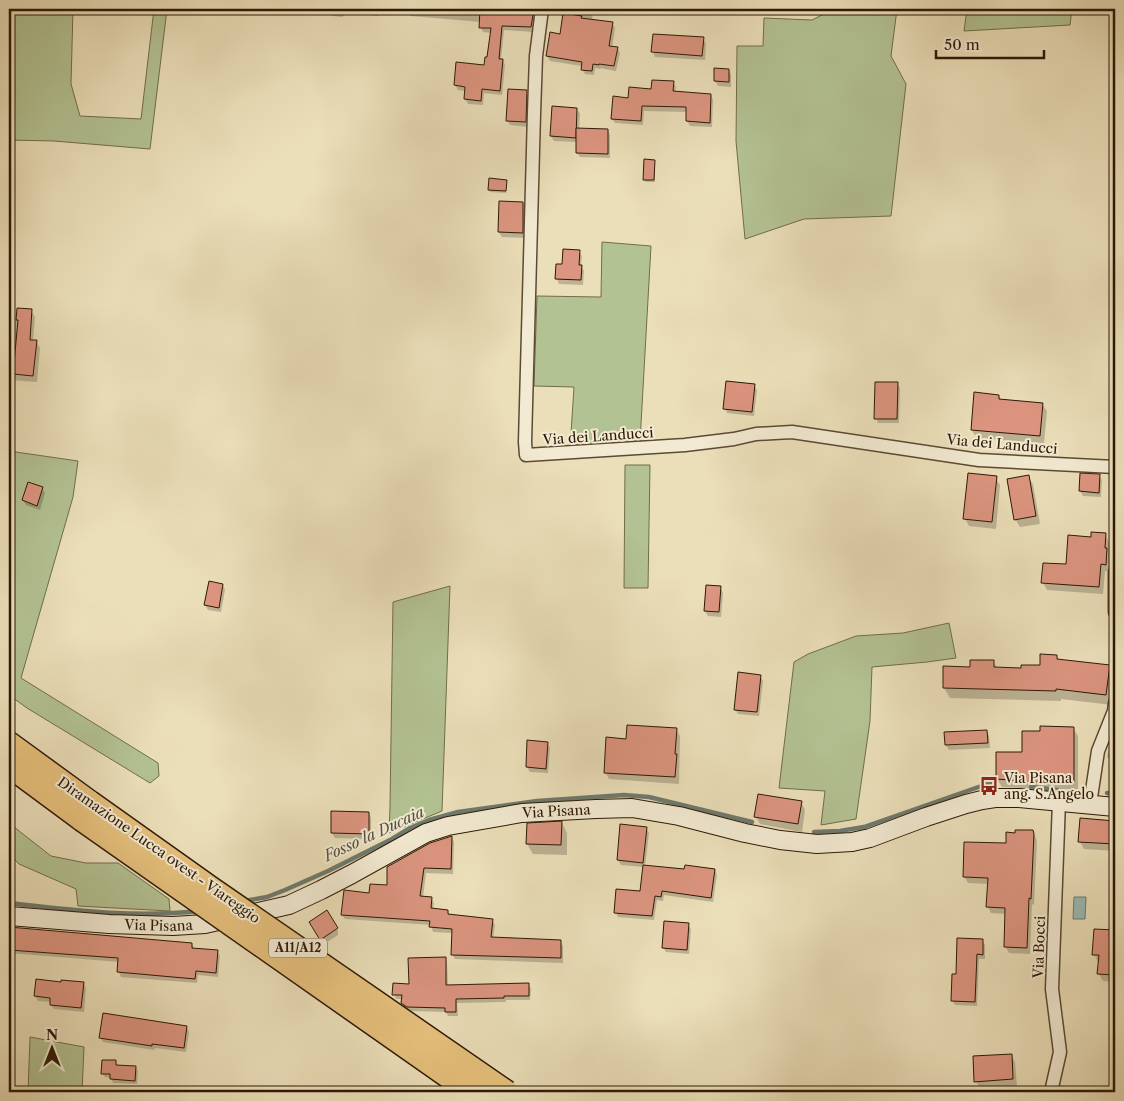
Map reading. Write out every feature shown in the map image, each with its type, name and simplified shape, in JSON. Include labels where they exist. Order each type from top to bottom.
[{"type":"highway","name":"Diramazione Lucca ovest - Viareggio","points":[[9,743],[86,811],[470,1092]]},
{"type":"highway","name":"Diramazione Lucca ovest - Viareggio","points":[[9,766],[210,888],[507,1092]]},
{"type":"main road","name":"Via Pisana","points":[[9,916],[109,924],[173,926],[205,924],[289,905],[343,879],[426,833],[448,826],[522,814],[632,808],[680,816],[780,840],[817,844],[852,842],[870,838],[926,817],[982,800],[995,798],[1020,798],[1115,807]]},
{"type":"street","name":"Via dei Landucci","points":[[542,9],[536,56],[524,442],[526,455],[685,445],[734,439],[756,434],[792,432],[979,460],[1115,467]]},
{"type":"street","points":[[1115,572],[1115,612]]},
{"type":"street","points":[[1090,804],[1098,751],[1114,711],[1115,703]]},
{"type":"street","name":"Via Bocci","points":[[1051,1092],[1060,1052],[1052,989],[1059,801]]},
{"type":"green space","points":[[9,9],[73,9],[71,84],[80,116],[141,119],[154,9],[167,9],[150,149],[54,141],[9,140]]},
{"type":"green space","points":[[833,9],[897,9],[891,56],[906,84],[891,216],[804,219],[745,239],[736,141],[737,46],[763,46],[764,18],[812,20]]},
{"type":"green space","points":[[967,9],[1072,9],[1070,25],[964,31]]},
{"type":"green space","points":[[602,242],[651,246],[640,442],[570,448],[574,387],[534,386],[537,296],[601,297]]},
{"type":"green space","points":[[9,451],[78,461],[73,497],[21,678],[158,763],[159,776],[150,783],[9,695]]},
{"type":"green space","points":[[625,465],[650,465],[648,588],[624,588]]},
{"type":"green space","points":[[450,586],[442,811],[389,833],[393,602]]},
{"type":"green space","points":[[949,623],[956,658],[872,667],[870,721],[856,819],[821,825],[825,791],[779,788],[794,662],[808,654],[856,636],[903,633]]},
{"type":"green space","points":[[9,823],[51,856],[86,863],[118,863],[169,899],[170,911],[78,906],[76,889],[19,864],[9,854]]},
{"type":"green space","points":[[30,1037],[84,1047],[82,1092],[28,1092]]},
{"type":"water","points":[[1074,897],[1086,897],[1085,919],[1073,919]]},
{"type":"building","points":[[480,9],[534,9],[531,27],[502,26],[499,59],[503,59],[500,91],[482,89],[481,101],[464,99],[465,87],[454,85],[456,62],[484,65],[485,57],[487,57],[491,28],[479,28]]},
{"type":"building","points":[[563,13],[582,16],[581,18],[613,22],[609,46],[618,47],[614,66],[593,64],[592,71],[581,70],[582,62],[546,56],[550,32],[560,34]]},
{"type":"building","points":[[653,34],[704,37],[702,56],[651,52]]},
{"type":"building","points":[[714,68],[729,69],[729,82],[714,81]]},
{"type":"building","points":[[652,80],[674,81],[673,91],[711,94],[710,123],[686,121],[686,107],[642,106],[641,121],[611,119],[613,96],[628,98],[629,87],[651,89]]},
{"type":"building","points":[[508,89],[527,90],[526,122],[506,121]]},
{"type":"building","points":[[552,106],[577,108],[576,138],[550,136]]},
{"type":"building","points":[[576,128],[608,129],[608,154],[576,153]]},
{"type":"building","points":[[644,159],[655,160],[654,180],[643,180]]},
{"type":"building","points":[[489,178],[507,180],[506,191],[488,190]]},
{"type":"building","points":[[499,201],[523,202],[523,233],[498,232]]},
{"type":"building","points":[[563,249],[580,250],[581,280],[555,279],[556,264],[562,264]]},
{"type":"building","points":[[17,308],[32,309],[30,340],[37,340],[33,376],[13,374],[18,320],[16,320]]},
{"type":"building","points":[[726,381],[755,384],[752,412],[723,409]]},
{"type":"building","points":[[875,382],[898,382],[897,419],[874,419]]},
{"type":"building","points":[[974,392],[999,395],[999,399],[1043,403],[1040,436],[971,430]]},
{"type":"building","points":[[968,473],[997,476],[992,522],[963,519]]},
{"type":"building","points":[[1080,473],[1100,474],[1099,493],[1079,491]]},
{"type":"building","points":[[1029,475],[1036,516],[1014,520],[1007,479]]},
{"type":"building","points":[[28,482],[43,487],[37,506],[22,500]]},
{"type":"building","points":[[1091,532],[1106,533],[1106,565],[1101,564],[1099,587],[1041,583],[1043,563],[1066,564],[1068,535],[1091,537]]},
{"type":"building","points":[[209,581],[223,584],[219,608],[204,605]]},
{"type":"building","points":[[706,585],[721,586],[719,612],[704,611]]},
{"type":"building","points":[[1040,654],[1057,655],[1057,659],[1110,665],[1106,695],[1056,689],[1056,691],[943,688],[943,666],[970,667],[970,660],[994,660],[994,667],[1021,668],[1021,665],[1040,665]]},
{"type":"building","points":[[738,672],[761,675],[757,712],[734,710]]},
{"type":"building","points":[[627,725],[677,728],[675,777],[604,773],[606,737],[626,739]]},
{"type":"building","points":[[1040,726],[1074,727],[1074,782],[996,779],[996,752],[1022,752],[1022,731],[1040,731]]},
{"type":"building","points":[[987,730],[988,743],[945,745],[944,732]]},
{"type":"building","points":[[527,740],[548,742],[546,769],[526,767]]},
{"type":"building","points":[[758,794],[802,801],[798,824],[754,817]]},
{"type":"building","points":[[331,811],[369,812],[369,834],[331,833]]},
{"type":"building","points":[[1080,818],[1115,821],[1115,844],[1078,842]]},
{"type":"building","points":[[562,821],[561,845],[526,844],[527,823]]},
{"type":"building","points":[[620,824],[647,827],[643,863],[617,860]]},
{"type":"building","points":[[1015,830],[1033,830],[1034,834],[1027,948],[1004,947],[1005,908],[986,907],[988,878],[963,877],[964,842],[1006,843],[1006,832],[1015,833]]},
{"type":"building","points":[[452,836],[451,869],[424,868],[420,896],[432,897],[431,908],[448,910],[448,914],[493,919],[491,937],[561,940],[561,958],[451,955],[452,929],[429,927],[430,921],[341,915],[344,890],[369,893],[370,884],[387,885],[387,867],[430,843]]},
{"type":"building","points":[[643,865],[684,869],[685,865],[715,869],[711,898],[662,891],[661,897],[655,896],[652,916],[614,913],[616,889],[640,891]]},
{"type":"building","points":[[327,910],[338,928],[320,940],[309,922]]},
{"type":"building","points":[[664,921],[689,923],[687,950],[662,948]]},
{"type":"building","points":[[9,927],[192,943],[192,948],[218,950],[216,973],[196,971],[195,979],[117,972],[118,958],[9,950]]},
{"type":"building","points":[[1094,929],[1115,930],[1115,975],[1097,974],[1099,955],[1092,955]]},
{"type":"building","points":[[957,938],[983,939],[983,955],[977,954],[975,1002],[951,1001],[952,974],[956,974]]},
{"type":"building","points":[[446,957],[446,985],[529,983],[529,996],[456,999],[456,1012],[445,1012],[445,1008],[407,1007],[401,1003],[402,995],[392,995],[393,983],[409,984],[408,958]]},
{"type":"building","points":[[36,979],[84,982],[81,1008],[50,1005],[50,998],[34,996]]},
{"type":"building","points":[[103,1013],[187,1026],[184,1048],[152,1044],[152,1046],[99,1038]]},
{"type":"building","points":[[1012,1054],[1013,1079],[974,1082],[973,1056]]},
{"type":"building","points":[[102,1060],[116,1060],[116,1065],[136,1066],[135,1081],[110,1079],[110,1074],[101,1074]]},
{"type":"waterway","points":[[814,832],[840,831],[864,827],[990,783]]},
{"type":"waterway","points":[[1031,787],[1057,790]]},
{"type":"waterway","points":[[1107,793],[1115,794]]},
{"type":"waterway","name":"Fosso la Ducaia","points":[[244,901],[267,897],[285,890],[328,871],[410,828],[429,820],[458,812],[537,801],[624,795],[649,797],[752,822]]},
{"type":"waterway","name":"Fosso la Ducaia","points":[[9,903],[150,914],[198,911]]},
{"type":"place","name":"Via Pisana ang. S.Angelo","points":[[989,786]]}]
